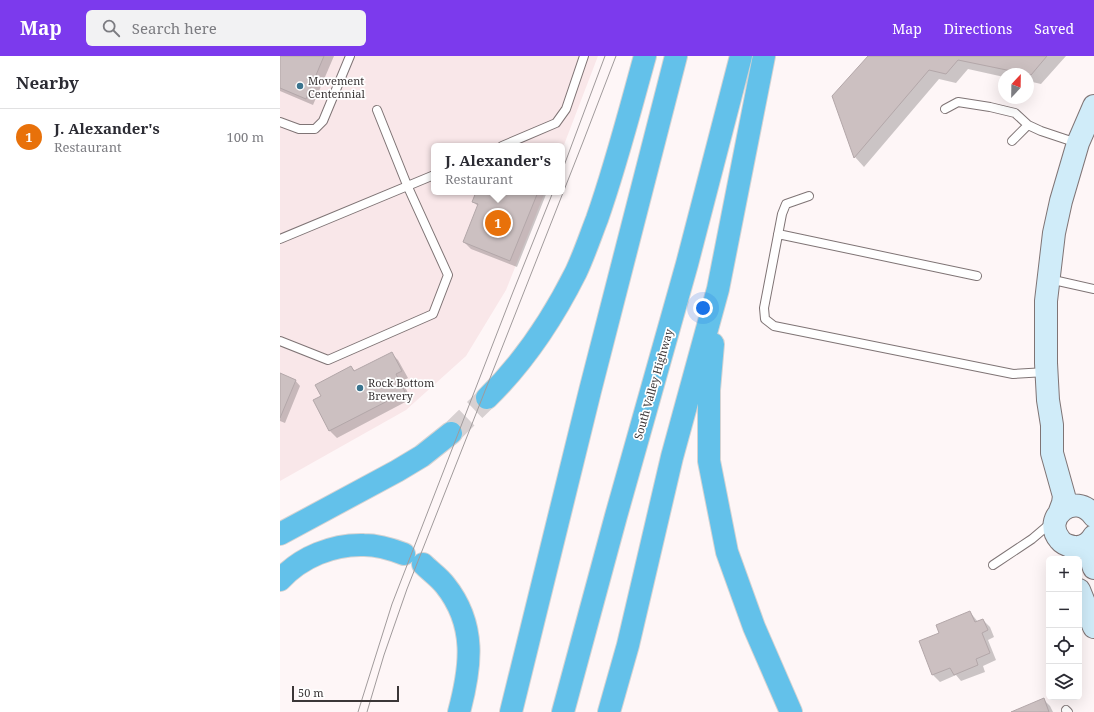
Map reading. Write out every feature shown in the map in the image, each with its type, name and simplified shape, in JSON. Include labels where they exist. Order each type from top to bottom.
[{"type":"highway","points":[[487,398],[511,373],[532,346],[552,315],[576,272],[603,202],[645,56]]},
{"type":"highway","points":[[512,712],[590,391],[676,56]]},
{"type":"highway","name":"South Valley Highway","points":[[563,712],[614,523],[687,264],[741,56]]},
{"type":"highway","points":[[609,712],[628,644],[672,457],[718,288],[764,56]]},
{"type":"highway","points":[[718,288],[709,390],[709,461],[726,552],[754,627],[791,712]]},
{"type":"highway","points":[[280,534],[397,471],[422,456],[451,433]]},
{"type":"highway","points":[[280,517],[332,493],[397,471]]},
{"type":"highway","points":[[280,548],[379,494],[397,471]]},
{"type":"highway","points":[[280,526],[295,519],[323,510]]},
{"type":"highway","points":[[280,580],[287,572],[307,559],[340,547],[364,545],[376,546],[404,554]]},
{"type":"highway","points":[[423,564],[446,585],[459,607],[466,625],[469,668],[459,712]]},
{"type":"main road","points":[[1057,534],[1064,496],[1052,453],[1052,425],[1048,400],[1046,301],[1054,233],[1061,201],[1078,143],[1094,106]]},
{"type":"main road","points":[[1052,425],[1066,452],[1079,495],[1091,512]]},
{"type":"main road","points":[[1057,534],[1066,507],[1079,505],[1091,512]]},
{"type":"main road","points":[[1057,534],[1067,545],[1074,547],[1080,547],[1094,537]]},
{"type":"main road","points":[[1094,537],[1091,552],[1094,568]]},
{"type":"main road","points":[[1080,592],[1094,627]]},
{"type":"lane","points":[[280,122],[299,129],[315,129],[323,121],[350,56]]},
{"type":"lane","points":[[509,143],[556,123],[566,109],[584,56]]},
{"type":"lane","points":[[945,109],[958,102],[1015,113],[1028,125],[1041,131],[1078,143]]},
{"type":"lane","points":[[280,341],[328,360],[433,314],[448,275],[407,185],[377,110]]},
{"type":"lane","points":[[1012,142],[1028,125]]},
{"type":"lane","points":[[280,239],[431,175]]},
{"type":"lane","points":[[809,196],[786,204],[782,214],[764,308],[765,319],[774,326],[1013,374],[1047,372]]},
{"type":"lane","points":[[778,234],[977,276]]},
{"type":"lane","points":[[1048,279],[1094,288]]},
{"type":"lane","points":[[993,565],[1032,540],[1057,534]]},
{"type":"lane","points":[[1032,540],[1057,534]]},
{"type":"shaded area","points":[[280,56],[598,56],[565,143],[431,143],[431,195],[544,195],[506,290],[466,356],[406,410],[280,481]]},
{"type":"building","points":[[280,56],[324,56],[306,99],[280,88]]},
{"type":"building","points":[[868,56],[1047,56],[1034,71],[1034,68],[998,68],[958,60],[946,74],[929,70],[854,158],[832,96]]},
{"type":"building","points":[[475,195],[537,195],[510,261],[463,242],[478,204],[472,202]]},
{"type":"building","name":"Rock Bottom Brewery","points":[[392,352],[402,371],[396,374],[405,392],[329,431],[313,400],[321,396],[315,385],[351,366],[354,371]]},
{"type":"building","points":[[280,373],[296,380],[280,418]]},
{"type":"building","points":[[970,611],[975,622],[983,619],[988,630],[982,633],[990,653],[976,659],[978,665],[954,675],[950,668],[932,675],[919,641],[939,633],[936,625]]},
{"type":"building","points":[[1044,698],[1049,712],[1011,712]]},
{"type":"tunnel","points":[[451,433],[487,398]]},
{"type":"tram line","points":[[565,163],[605,56]]},
{"type":"tram line","points":[[565,188],[616,56]]},
{"type":"tram line","points":[[358,712],[392,604],[552,195]]},
{"type":"tram line","points":[[367,712],[384,655],[407,589],[562,195]]},
{"type":"place","name":"Movement Centennial","points":[[300,86]]},
{"type":"place","name":"J. Alexander's","points":[[498,223]]},
{"type":"place","name":"Rock Bottom Brewery","points":[[360,388]]}]
